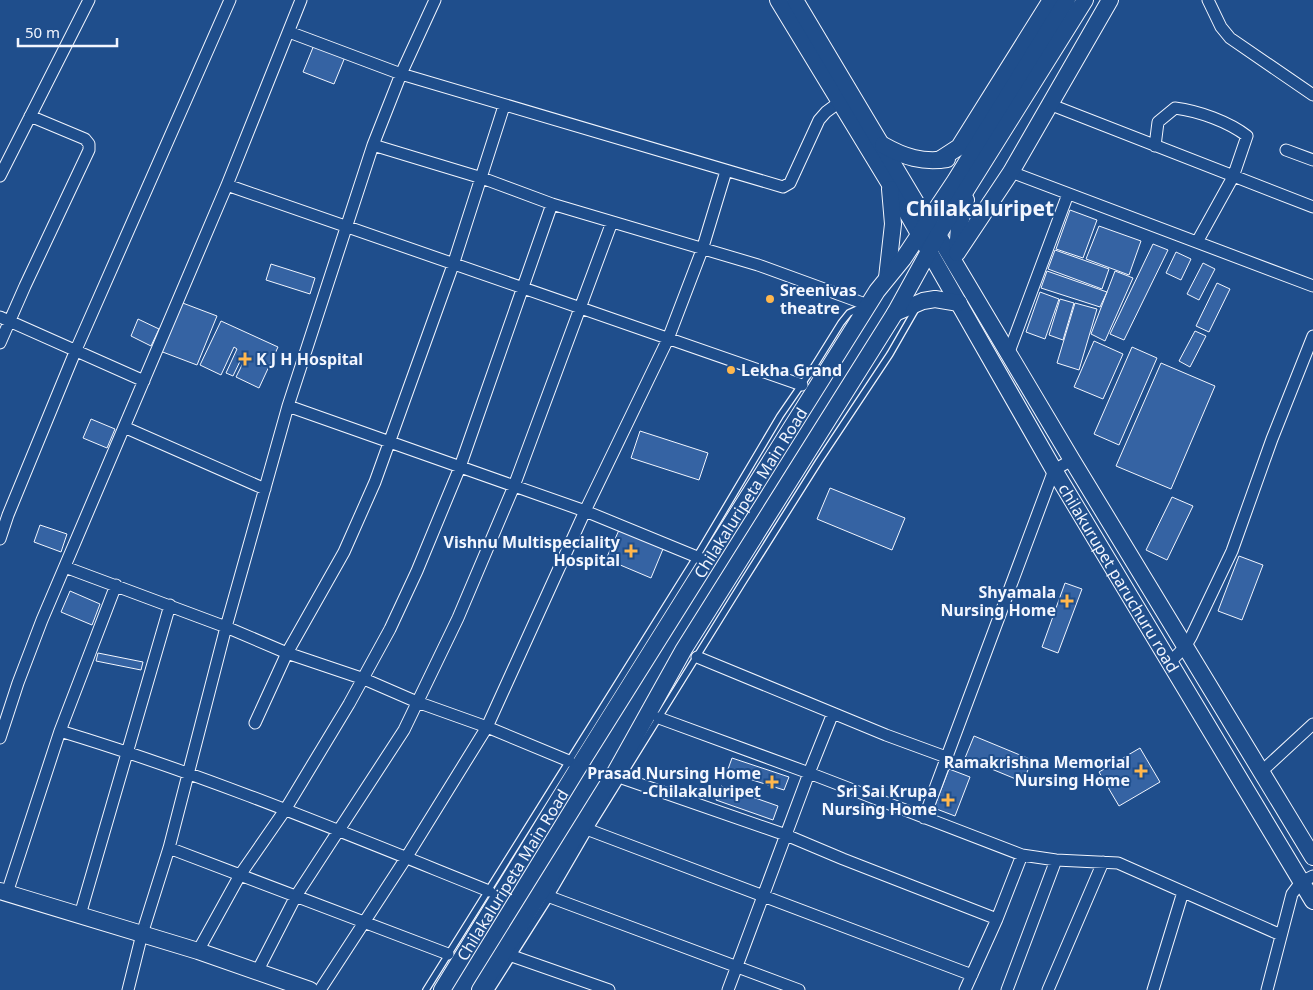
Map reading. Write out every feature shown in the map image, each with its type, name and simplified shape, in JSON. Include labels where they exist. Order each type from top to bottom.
[{"type":"main road","points":[[778,0],[845,98],[881,144],[923,228]]},
{"type":"main road","points":[[794,0],[889,183],[923,228]]},
{"type":"main road","points":[[938,160],[959,147],[1051,0]]},
{"type":"main road","name":"Chilakaluripeta Main Road","points":[[442,990],[702,558],[869,304],[923,228],[1067,0]]},
{"type":"main road","name":"Chilakaluripeta Main Road","points":[[480,990],[616,771],[684,649],[895,313],[938,235],[971,181],[1086,0]]},
{"type":"main road","points":[[957,261],[1011,172],[1110,0]]},
{"type":"main road","points":[[881,144],[901,156],[919,160],[938,160],[973,151]]},
{"type":"main road","points":[[957,261],[959,227],[971,181]]},
{"type":"main road","points":[[887,278],[893,224],[889,183]]},
{"type":"main road","name":"chilakurupet paruchuru road","points":[[923,228],[938,235],[957,261],[1072,460],[1313,857]]},
{"type":"main road","name":"chilakurupet paruchuru road","points":[[923,228],[929,252],[1054,470],[1169,663],[1307,879],[1313,901]]},
{"type":"main road","points":[[895,313],[920,302],[935,299],[959,303]]},
{"type":"main road","points":[[3,892],[198,951],[310,990]]},
{"type":"street","points":[[0,176],[89,0]]},
{"type":"street","points":[[0,539],[8,515],[75,352],[230,0]]},
{"type":"street","points":[[0,738],[42,620],[227,185],[301,0]]},
{"type":"street","points":[[128,990],[142,934],[170,848],[226,627],[288,406],[373,145],[401,74],[435,0]]},
{"type":"street","points":[[1208,0],[1221,27],[1230,38],[1313,95]]},
{"type":"street","points":[[289,32],[401,74],[783,187],[787,186],[794,175],[819,120],[845,98]]},
{"type":"street","points":[[1049,104],[1313,207]]},
{"type":"street","points":[[255,723],[287,654],[344,552],[390,443],[454,265],[504,106]]},
{"type":"street","points":[[1155,146],[1158,122],[1175,108],[1192,110],[1237,128],[1247,136],[1233,177],[1197,242]]},
{"type":"street","points":[[0,343],[4,319],[90,150],[89,144],[85,139],[30,116]]},
{"type":"street","points":[[373,145],[482,178],[552,204],[702,250],[758,265],[869,304]]},
{"type":"street","points":[[1286,150],[1313,160]]},
{"type":"street","points":[[320,990],[406,858],[487,727],[584,511],[668,339],[702,250],[726,171]]},
{"type":"street","points":[[1011,172],[1313,286]]},
{"type":"street","points":[[227,185],[802,385]]},
{"type":"street","points":[[1009,352],[1068,194]]},
{"type":"street","points":[[198,951],[240,875],[285,810],[364,679],[390,629],[417,571],[460,467],[552,204]]},
{"type":"street","points":[[257,972],[296,896],[404,730],[458,618],[514,486],[612,222]]},
{"type":"street","points":[[4,319],[144,381]]},
{"type":"street","points":[[1169,663],[1185,647],[1197,626],[1232,551],[1272,439],[1313,336]]},
{"type":"street","points":[[288,406],[584,511],[702,558]]},
{"type":"street","points":[[124,427],[265,489]]},
{"type":"street","points":[[924,818],[1054,470],[1072,460]]},
{"type":"street","points":[[65,567],[170,605],[287,654],[364,679],[569,761]]},
{"type":"street","points":[[3,892],[60,731],[116,585]]},
{"type":"street","points":[[80,915],[170,605]]},
{"type":"street","points":[[697,657],[946,757]]},
{"type":"street","points":[[728,990],[833,713]]},
{"type":"street","points":[[659,718],[809,773],[1022,855],[1056,860],[1118,863],[1282,935]]},
{"type":"street","points":[[1260,772],[1313,724]]},
{"type":"street","points":[[60,731],[127,751],[188,773],[489,891]]},
{"type":"street","points":[[622,778],[786,835],[997,919]]},
{"type":"street","points":[[589,830],[972,975]]},
{"type":"street","points":[[170,848],[448,954]]},
{"type":"street","points":[[965,990],[997,919],[1022,855]]},
{"type":"street","points":[[1006,990],[1056,860]]},
{"type":"street","points":[[1048,990],[1103,862]]},
{"type":"street","points":[[1267,990],[1292,894],[1307,879]]},
{"type":"street","points":[[1154,990],[1183,892]]},
{"type":"street","points":[[550,897],[799,990]]},
{"type":"street","points":[[512,956],[608,990]]},
{"type":"lane","points":[[491,990],[819,461],[890,354],[920,302]]},
{"type":"lane","points":[[426,990],[569,761],[702,558],[780,416],[841,323],[849,313],[869,304]]},
{"type":"building","points":[[314,45],[345,57],[334,84],[303,72]]},
{"type":"building","points":[[1070,210],[1097,220],[1083,258],[1056,249]]},
{"type":"building","points":[[1099,226],[1141,241],[1129,275],[1086,259]]},
{"type":"building","points":[[1153,244],[1168,250],[1124,340],[1110,334]]},
{"type":"building","points":[[1055,250],[1109,269],[1102,289],[1048,269]]},
{"type":"building","points":[[1176,252],[1191,259],[1181,280],[1166,273]]},
{"type":"building","points":[[1203,263],[1215,269],[1199,300],[1187,294]]},
{"type":"building","points":[[271,264],[315,278],[310,294],[266,280]]},
{"type":"building","points":[[1047,271],[1107,292],[1100,307],[1041,288]]},
{"type":"building","points":[[1115,271],[1133,278],[1105,341],[1091,334]]},
{"type":"building","points":[[1217,283],[1230,289],[1209,332],[1196,326]]},
{"type":"building","points":[[1040,292],[1059,299],[1045,339],[1026,332]]},
{"type":"building","points":[[1060,299],[1074,303],[1063,340],[1049,335]]},
{"type":"building","points":[[180,302],[217,316],[197,365],[160,351]]},
{"type":"building","points":[[1075,303],[1097,309],[1079,370],[1057,363]]},
{"type":"building","points":[[138,319],[159,329],[151,346],[131,336]]},
{"type":"building","points":[[221,321],[278,347],[259,388],[236,377],[246,357],[243,355],[233,376],[226,373],[237,349],[234,347],[221,375],[200,365]]},
{"type":"building","points":[[1195,331],[1206,336],[1190,367],[1179,361]]},
{"type":"building","points":[[1094,341],[1123,354],[1103,399],[1074,387]]},
{"type":"building","points":[[1132,347],[1157,358],[1119,445],[1094,434]]},
{"type":"building","points":[[1161,363],[1215,386],[1171,489],[1116,466]]},
{"type":"building","points":[[91,419],[115,429],[107,448],[83,438]]},
{"type":"building","points":[[640,431],[708,453],[699,480],[631,458]]},
{"type":"building","points":[[830,488],[905,518],[892,550],[817,519]]},
{"type":"building","points":[[1172,497],[1193,506],[1167,560],[1146,550]]},
{"type":"building","points":[[40,525],[67,534],[61,552],[34,542]]},
{"type":"building","points":[[619,530],[663,549],[651,578],[606,559]]},
{"type":"building","points":[[1239,556],[1263,565],[1242,620],[1218,611]]},
{"type":"building","points":[[1065,583],[1082,589],[1058,653],[1042,647]]},
{"type":"building","points":[[70,591],[100,604],[92,625],[61,612]]},
{"type":"building","points":[[98,653],[143,662],[141,670],[96,661]]},
{"type":"building","points":[[974,736],[1032,760],[1023,782],[965,758]]},
{"type":"building","points":[[1140,748],[1160,782],[1119,806],[1099,772]]},
{"type":"building","points":[[732,758],[789,777],[784,790],[727,772]]},
{"type":"building","points":[[949,769],[970,777],[955,816],[934,808]]},
{"type":"building","points":[[721,786],[778,806],[773,820],[716,800]]},
{"type":"place","name":"Sreenivas theatre","points":[[770,299]]},
{"type":"place","name":"K J H Hospital","points":[[245,359]]},
{"type":"place","name":"Lekha Grand","points":[[731,370]]},
{"type":"place","name":"Vishnu Multispeciality Hospital","points":[[631,551]]},
{"type":"place","name":"Shyamala Nursing Home","points":[[1067,601]]},
{"type":"place","name":"Ramakrishna Memorial Nursing Home","points":[[1141,771]]},
{"type":"place","name":"Prasad Nursing Home -Chilakaluripet","points":[[772,782]]},
{"type":"place","name":"Sri Sai Krupa Nursing Home","points":[[948,800]]},
{"type":"district","name":"Chilakaluripet","points":[[980,209]]}]
